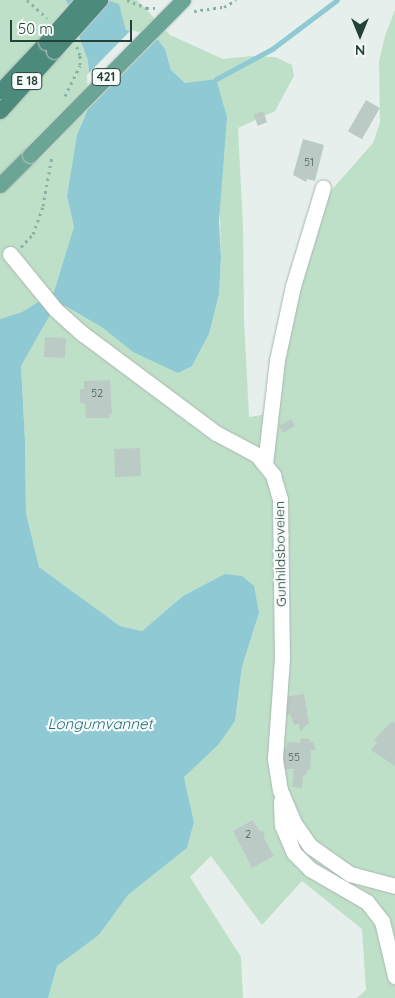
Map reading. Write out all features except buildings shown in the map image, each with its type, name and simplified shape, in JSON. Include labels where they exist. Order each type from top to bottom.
[{"type":"highway","name":"E 18","points":[[0,111],[83,0]]},
{"type":"highway","name":"E 18","points":[[0,92],[100,0]]},
{"type":"main road","name":"421","points":[[0,185],[27,152],[172,0]]},
{"type":"main road","name":"421","points":[[0,174],[27,152],[183,0]]},
{"type":"street","points":[[264,464],[277,360],[293,286],[323,187]]},
{"type":"street","name":"Gunhildsboveien","points":[[10,254],[56,310],[83,334],[216,433],[257,455],[273,475],[280,499],[282,658],[275,759],[280,790],[294,823],[310,846],[350,874],[395,886]]},
{"type":"street","points":[[280,790],[282,825],[294,853],[310,868],[367,902],[372,908],[382,921],[395,976]]},
{"type":"green space","points":[[0,0],[66,0],[88,61],[91,101],[81,124],[67,196],[74,227],[60,279],[54,292],[22,312],[0,319]]},
{"type":"green space","points":[[107,0],[137,0],[170,35],[223,59],[251,56],[275,57],[292,65],[294,76],[275,111],[238,128],[249,417],[268,414],[281,318],[329,193],[373,143],[380,123],[379,61],[385,36],[395,10],[395,998],[357,998],[366,990],[362,929],[302,881],[262,925],[211,856],[190,877],[241,957],[243,998],[48,998],[57,966],[99,935],[128,895],[187,848],[194,822],[184,777],[235,721],[242,667],[259,613],[183,596],[142,631],[120,626],[39,567],[26,513],[21,366],[50,315],[64,306],[103,328],[134,352],[192,366],[209,334],[219,295],[221,258],[216,79],[185,83],[171,70],[165,49],[158,40],[126,31],[119,5]]},
{"type":"water","name":"Longumvannet","points":[[66,0],[107,0],[119,4],[126,30],[158,40],[165,49],[171,70],[185,83],[216,79],[227,117],[219,221],[221,258],[219,295],[209,334],[192,366],[178,373],[133,352],[103,328],[65,306],[50,315],[21,366],[26,513],[39,567],[120,626],[142,631],[183,596],[225,574],[242,576],[254,586],[259,613],[242,667],[235,721],[218,745],[184,777],[194,822],[187,848],[128,895],[99,935],[57,966],[48,998],[0,998],[0,319],[22,312],[54,292],[74,227],[67,196],[77,135],[91,101],[88,61]]},
{"type":"pier","points":[[131,30],[158,38],[83,114],[88,101],[87,75]]},
{"type":"waterway","points":[[216,79],[272,49],[337,0]]}]
